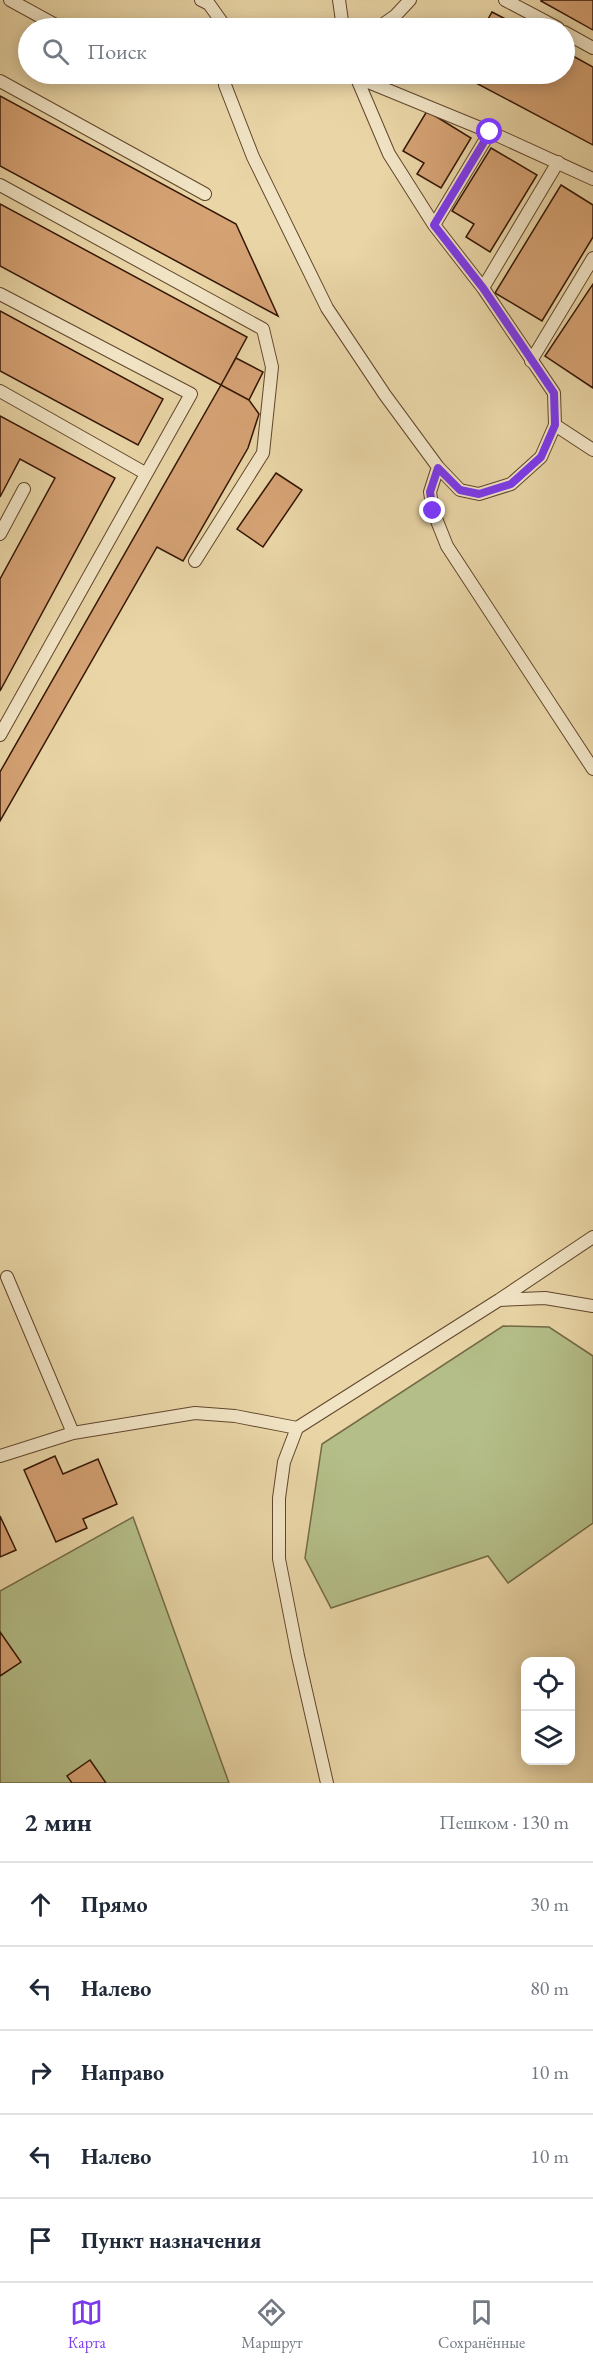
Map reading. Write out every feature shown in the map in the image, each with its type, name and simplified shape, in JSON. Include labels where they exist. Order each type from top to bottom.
[{"type":"lane","points":[[10,0],[43,18]]},
{"type":"lane","points":[[201,0],[209,4],[219,18]]},
{"type":"lane","points":[[339,0],[342,18]]},
{"type":"lane","points":[[391,18],[410,0]]},
{"type":"lane","points":[[505,0],[539,18]]},
{"type":"lane","points":[[575,38],[593,48]]},
{"type":"lane","points":[[0,81],[205,194]]},
{"type":"lane","points":[[225,84],[253,157],[327,308],[385,395],[438,468],[460,490],[479,494],[511,484],[541,457],[555,425],[554,393],[483,288],[434,225],[389,154],[360,84]]},
{"type":"lane","points":[[377,84],[593,179]]},
{"type":"lane","points":[[434,225],[490,132]]},
{"type":"lane","points":[[483,288],[558,162]]},
{"type":"lane","points":[[0,185],[263,329],[272,367],[263,453],[195,561]]},
{"type":"lane","points":[[531,361],[593,258]]},
{"type":"lane","points":[[0,294],[191,394],[0,735]]},
{"type":"lane","points":[[0,392],[145,473]]},
{"type":"lane","points":[[555,425],[593,450]]},
{"type":"lane","points":[[438,468],[430,492],[433,511],[447,546],[593,769]]},
{"type":"lane","points":[[0,534],[24,489]]},
{"type":"lane","points":[[327,1783],[279,1559],[279,1498],[284,1462],[297,1428],[499,1300],[593,1237]]},
{"type":"lane","points":[[7,1277],[73,1434]]},
{"type":"lane","points":[[499,1300],[545,1298],[593,1306]]},
{"type":"lane","points":[[0,1456],[73,1434],[195,1413],[235,1416],[297,1428]]},
{"type":"green space","points":[[503,1326],[549,1327],[593,1356],[593,1523],[508,1583],[488,1556],[331,1608],[305,1558],[322,1444]]},
{"type":"green space","points":[[133,1517],[229,1783],[0,1783],[0,1591]]},
{"type":"building","points":[[593,0],[593,30],[575,18],[541,1]]},
{"type":"building","points":[[492,12],[504,18],[489,18]]},
{"type":"building","points":[[575,57],[593,67],[593,145],[478,84],[575,84]]},
{"type":"building","points":[[0,96],[236,224],[278,316],[0,166]]},
{"type":"building","points":[[427,111],[471,138],[441,188],[417,174],[424,163],[403,151]]},
{"type":"building","points":[[491,148],[537,175],[490,252],[466,237],[474,224],[452,211]]},
{"type":"building","points":[[561,185],[593,205],[593,237],[542,321],[495,293]]},
{"type":"building","points":[[0,204],[247,337],[221,385],[0,266]]},
{"type":"building","points":[[593,284],[593,388],[545,356]]},
{"type":"building","points":[[0,311],[163,399],[138,445],[0,371]]},
{"type":"building","points":[[236,358],[263,372],[249,400],[221,385]]},
{"type":"building","points":[[221,385],[249,400],[259,414],[248,448],[183,561],[157,547],[0,821],[0,772]]},
{"type":"building","points":[[0,416],[115,478],[0,691],[0,579],[55,478],[20,459],[0,497]]},
{"type":"building","points":[[276,473],[302,490],[263,547],[237,529]]},
{"type":"building","points":[[55,1456],[63,1474],[98,1459],[117,1504],[83,1519],[87,1528],[56,1542],[24,1470]]},
{"type":"building","points":[[0,1516],[16,1550],[0,1557]]},
{"type":"building","points":[[0,1632],[21,1662],[0,1676]]},
{"type":"building","points":[[90,1760],[106,1783],[72,1783],[67,1776]]},
{"type":"route","points":[[433,511],[430,492],[438,468],[460,490],[479,494],[511,484],[541,457],[555,425],[554,393],[483,288],[434,225],[490,132]]}]
